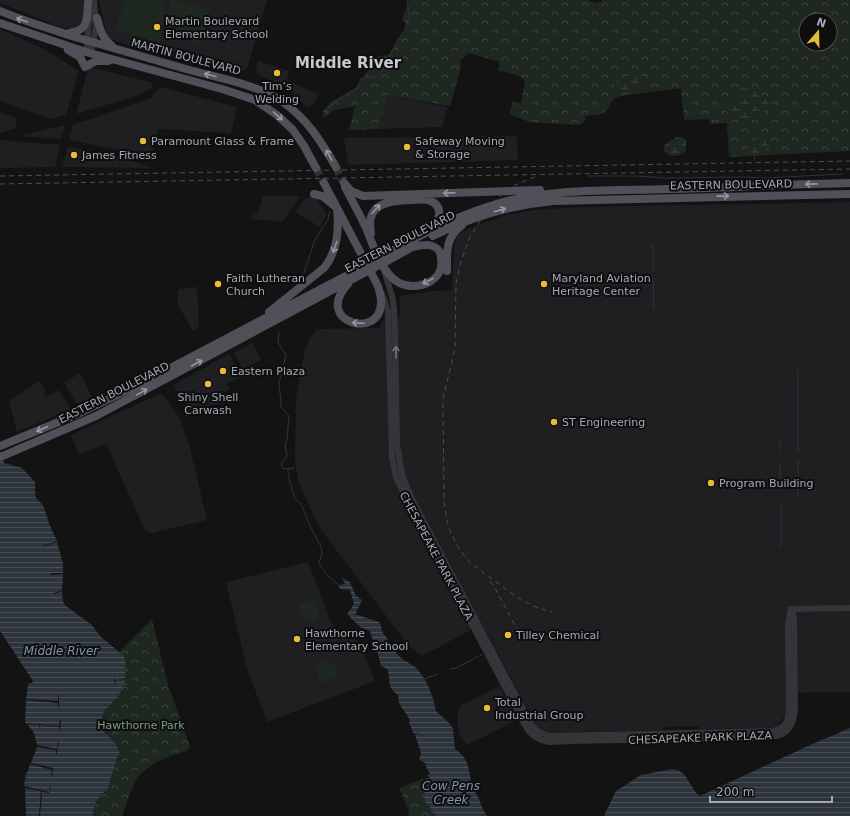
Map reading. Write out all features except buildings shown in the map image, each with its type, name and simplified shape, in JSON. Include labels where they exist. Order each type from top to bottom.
[{"type":"main road","points":[[66,34],[83,28],[87,18],[89,0]]},
{"type":"main road","name":"MARTIN BOULEVARD","points":[[0,11],[117,50],[244,84],[273,96],[298,114],[314,132],[336,167]]},
{"type":"main road","points":[[96,18],[105,41],[117,50]]},
{"type":"main road","name":"MARTIN BOULEVARD","points":[[0,23],[114,60],[222,89],[255,100],[277,115],[293,130],[316,168]]},
{"type":"main road","points":[[25,32],[72,52],[80,57],[86,67],[96,61],[114,60]]},
{"type":"main road","points":[[247,327],[313,278],[327,264],[333,254],[338,240],[336,208],[322,196],[314,194],[322,188],[324,183],[378,286],[381,302],[377,316],[365,324],[353,324],[348,322],[342,316],[337,307],[340,292],[352,279]]},
{"type":"main road","points":[[412,246],[427,244],[437,248],[440,252],[442,264],[440,273],[430,282],[417,286],[402,285],[396,281],[374,246],[344,183],[352,191],[363,196],[538,190],[558,192]]},
{"type":"main road","name":"EASTERN BOULEVARD","points":[[384,260],[417,238],[467,214],[510,200],[558,192],[850,183]]},
{"type":"main road","points":[[510,200],[554,196],[647,194],[656,198],[664,193],[699,191],[712,188]]},
{"type":"main road","name":"EASTERN BOULEVARD","points":[[2,446],[78,414],[247,327],[441,232],[468,220],[505,209],[543,202],[577,199],[850,194]]},
{"type":"main road","points":[[374,246],[370,227],[372,214],[382,204],[390,201],[430,200],[437,206],[440,214],[438,220],[434,226],[417,238]]},
{"type":"main road","points":[[447,271],[447,253],[450,238],[458,228],[468,220]]},
{"type":"main road","name":"EASTERN BOULEVARD","points":[[4,456],[96,416],[352,279],[362,270]]},
{"type":"street","points":[[89,0],[96,18],[89,52]]},
{"type":"street","points":[[89,0],[91,41]]},
{"type":"street","points":[[384,260],[392,296],[392,332]]},
{"type":"street","points":[[378,286],[385,299],[392,332]]},
{"type":"street","name":"CHESAPEAKE PARK PLAZA","points":[[392,332],[397,444],[402,475],[414,503],[478,624],[532,724],[538,731],[549,736],[773,731],[780,729],[788,718],[789,709],[788,623],[791,609],[850,608]]},
{"type":"shaded area","points":[[0,0],[83,0],[83,21],[75,29],[62,28],[0,3]]},
{"type":"shaded area","name":"Martin Boulevard Elementary School","points":[[99,0],[267,0],[247,69],[242,71],[138,42],[131,46],[109,39],[106,33]]},
{"type":"shaded area","points":[[0,29],[48,51],[79,71],[66,115],[51,119],[0,101]]},
{"type":"shaded area","points":[[258,61],[289,71],[287,80],[318,94],[314,105],[307,107],[287,88],[257,74],[256,70]]},
{"type":"shaded area","points":[[92,68],[151,82],[153,84],[152,88],[139,95],[76,114],[88,69]]},
{"type":"shaded area","points":[[160,87],[237,107],[231,133],[158,129],[150,160],[117,150],[69,140],[73,124],[151,98]]},
{"type":"shaded area","points":[[388,95],[448,107],[442,127],[378,129]]},
{"type":"shaded area","points":[[0,112],[16,118],[16,128],[0,133]]},
{"type":"shaded area","points":[[65,125],[61,139],[19,136]]},
{"type":"shaded area","points":[[517,136],[518,160],[348,165],[344,138]]},
{"type":"shaded area","points":[[0,140],[60,145],[55,167],[0,168]]},
{"type":"shaded area","points":[[68,147],[115,155],[152,168],[62,167]]},
{"type":"shaded area","points":[[263,196],[300,197],[282,222],[251,219],[253,213],[258,212]]},
{"type":"shaded area","points":[[312,196],[315,197],[327,214],[320,227],[295,212],[305,199]]},
{"type":"shaded area","points":[[850,202],[850,692],[786,693],[786,715],[775,728],[699,729],[699,726],[663,727],[662,730],[540,733],[482,624],[422,656],[408,645],[319,527],[298,481],[295,459],[296,398],[304,354],[310,338],[317,329],[379,328],[385,317],[400,315],[400,296],[452,290],[454,246],[457,237],[462,232],[475,226],[506,215],[536,210],[581,207]]},
{"type":"shaded area","points":[[197,287],[199,326],[193,331],[178,305],[178,289]]},
{"type":"shaded area","points":[[252,343],[261,360],[243,370],[234,353]]},
{"type":"shaded area","points":[[229,354],[242,377],[226,384],[230,390],[224,392],[229,401],[188,411],[185,402],[174,388],[175,384]]},
{"type":"shaded area","points":[[80,373],[92,397],[78,406],[64,383]]},
{"type":"shaded area","points":[[39,381],[44,387],[45,397],[59,390],[71,409],[17,432],[9,401]]},
{"type":"shaded area","points":[[161,393],[180,419],[190,448],[207,520],[152,533],[145,530],[106,444],[79,454],[71,435]]},
{"type":"shaded area","name":"Hawthorne Elementary School","points":[[308,562],[331,622],[337,629],[351,635],[360,643],[375,681],[267,722],[247,668],[226,582]]},
{"type":"shaded area","points":[[500,686],[517,720],[467,745],[459,735],[457,715],[461,705]]},
{"type":"green space","points":[[124,0],[160,0],[166,2],[160,43],[116,30]]},
{"type":"green space","points":[[170,0],[210,9],[202,44],[164,34]]},
{"type":"green space","points":[[410,0],[587,0],[597,3],[604,0],[850,0],[850,151],[729,157],[727,123],[710,124],[709,119],[684,120],[681,88],[620,96],[613,99],[606,111],[597,115],[586,116],[584,122],[579,125],[529,122],[509,114],[513,102],[521,104],[525,81],[516,75],[498,71],[500,62],[469,53],[460,60],[461,68],[450,106],[388,95],[378,129],[349,130],[355,106],[333,110],[326,117],[323,111],[331,102],[356,88],[378,56],[389,55],[399,38],[405,32],[407,25],[402,18]]},
{"type":"green space","points":[[636,70],[644,74],[642,85],[636,88],[613,92],[615,83],[624,79],[628,72]]},
{"type":"green space","points":[[741,88],[756,92],[769,101],[768,107],[758,120],[740,121],[734,119],[723,109],[737,98]]},
{"type":"green space","points":[[764,136],[769,136],[771,139],[769,147],[766,150],[756,154],[748,152],[747,148],[752,142]]},
{"type":"green space","points":[[677,137],[682,137],[686,140],[686,151],[675,156],[669,155],[664,151],[664,148],[668,142]]},
{"type":"green space","points":[[314,599],[319,616],[311,621],[304,620],[301,618],[299,605]]},
{"type":"green space","name":"Hawthorne Park","points":[[152,619],[168,685],[190,746],[189,750],[158,762],[144,771],[134,784],[122,816],[89,816],[98,728],[109,662]]},
{"type":"green space","points":[[323,661],[332,664],[337,670],[336,677],[320,683],[316,666]]},
{"type":"green space","points":[[432,777],[428,794],[430,808],[441,816],[409,816],[408,808],[399,788],[419,780]]},
{"type":"water","name":"Middle River","points":[[0,450],[4,463],[22,468],[35,482],[36,498],[43,505],[57,541],[44,544],[45,549],[45,546],[57,542],[63,563],[63,573],[52,573],[50,575],[63,574],[62,591],[53,594],[62,592],[63,602],[66,606],[92,625],[101,637],[124,656],[126,665],[124,666],[126,669],[125,678],[116,680],[115,677],[113,678],[115,685],[116,681],[125,680],[124,683],[128,684],[123,686],[119,695],[104,711],[101,720],[103,731],[115,743],[120,754],[117,757],[108,788],[96,801],[92,816],[40,816],[42,792],[49,793],[51,786],[49,792],[24,786],[25,778],[28,779],[25,777],[26,773],[28,774],[30,764],[52,770],[52,777],[54,763],[53,768],[31,763],[37,747],[56,750],[56,756],[59,743],[58,742],[57,749],[37,745],[34,733],[27,724],[39,725],[40,730],[40,725],[59,727],[60,733],[61,720],[59,726],[25,723],[26,700],[58,703],[59,711],[59,695],[58,701],[26,699],[28,685],[33,681],[0,631]]},
{"type":"water","name":"Cow Pens Creek","points":[[342,578],[350,582],[356,596],[362,600],[355,615],[379,622],[383,633],[397,654],[415,667],[423,676],[431,693],[436,711],[449,723],[453,729],[455,749],[464,757],[471,782],[487,816],[437,816],[431,811],[430,806],[425,802],[424,795],[430,778],[427,775],[430,773],[425,763],[419,760],[421,753],[415,735],[419,732],[414,734],[409,723],[410,720],[399,703],[398,695],[390,686],[387,669],[381,666],[375,642],[370,631],[360,627],[347,614],[354,604],[350,590],[339,588],[339,585],[345,584]]},
{"type":"water","points":[[850,728],[850,816],[604,816],[616,791],[641,775],[672,769],[678,770],[684,774],[696,793],[700,796]]},
{"type":"water","points":[[25,788],[41,791],[39,816],[26,816]]},
{"type":"waterway","points":[[323,117],[331,105],[353,91],[361,79],[375,77],[383,70],[397,41],[405,30],[409,15],[407,2],[409,0]]},
{"type":"waterway","points":[[588,176],[765,178],[842,174]]},
{"type":"waterway","points":[[304,273],[315,240],[328,219],[330,211]]},
{"type":"waterway","points":[[651,244],[653,247],[653,270]]},
{"type":"waterway","points":[[653,278],[654,309]]},
{"type":"waterway","name":"Cow Pens Creek","points":[[279,332],[278,342],[286,355],[279,383],[280,406],[289,416],[287,440],[285,445],[287,455],[281,464],[283,469],[294,468]]},
{"type":"waterway","points":[[798,370],[798,452]]},
{"type":"waterway","points":[[780,442],[780,450]]},
{"type":"waterway","points":[[798,460],[798,498]]},
{"type":"waterway","points":[[780,465],[780,484]]},
{"type":"waterway","name":"Cow Pens Creek","points":[[288,469],[289,479],[295,499],[302,506],[321,547],[322,553],[319,563],[323,570],[339,585]]},
{"type":"waterway","points":[[781,504],[781,547]]},
{"type":"waterway","points":[[450,669],[456,668],[482,655]]},
{"type":"waterway","points":[[424,679],[438,674]]},
{"type":"tunnel","points":[[336,167],[343,182]]},
{"type":"tunnel","points":[[316,168],[324,183]]},
{"type":"railway","points":[[0,176],[850,161]]},
{"type":"railway","points":[[0,184],[850,169]]},
{"type":"railway","points":[[535,177],[515,185],[490,205],[470,237],[461,261],[456,283],[455,349],[443,398],[444,501],[450,531],[458,547],[469,562],[521,600],[538,608],[552,612]]},
{"type":"railway","points":[[490,581],[525,644]]},
{"type":"place","name":"Martin Boulevard Elementary School","points":[[157,27]]},
{"type":"place","name":"Tim’s Welding","points":[[277,73]]},
{"type":"place","name":"Paramount Glass & Frame","points":[[143,141]]},
{"type":"place","name":"Safeway Moving & Storage","points":[[407,147]]},
{"type":"place","name":"James Fitness","points":[[74,155]]},
{"type":"place","name":"Faith Lutheran Church","points":[[218,284]]},
{"type":"place","name":"Maryland Aviation Heritage Center","points":[[544,284]]},
{"type":"place","name":"Eastern Plaza","points":[[223,371]]},
{"type":"place","name":"Shiny Shell Carwash","points":[[208,384]]},
{"type":"place","name":"ST Engineering","points":[[554,422]]},
{"type":"place","name":"Program Building","points":[[711,483]]},
{"type":"place","name":"Tilley Chemical","points":[[508,635]]},
{"type":"place","name":"Hawthorne Elementary School","points":[[297,639]]},
{"type":"place","name":"Total Industrial Group","points":[[487,708]]},
{"type":"district","name":"Middle River","points":[[348,63]]}]
